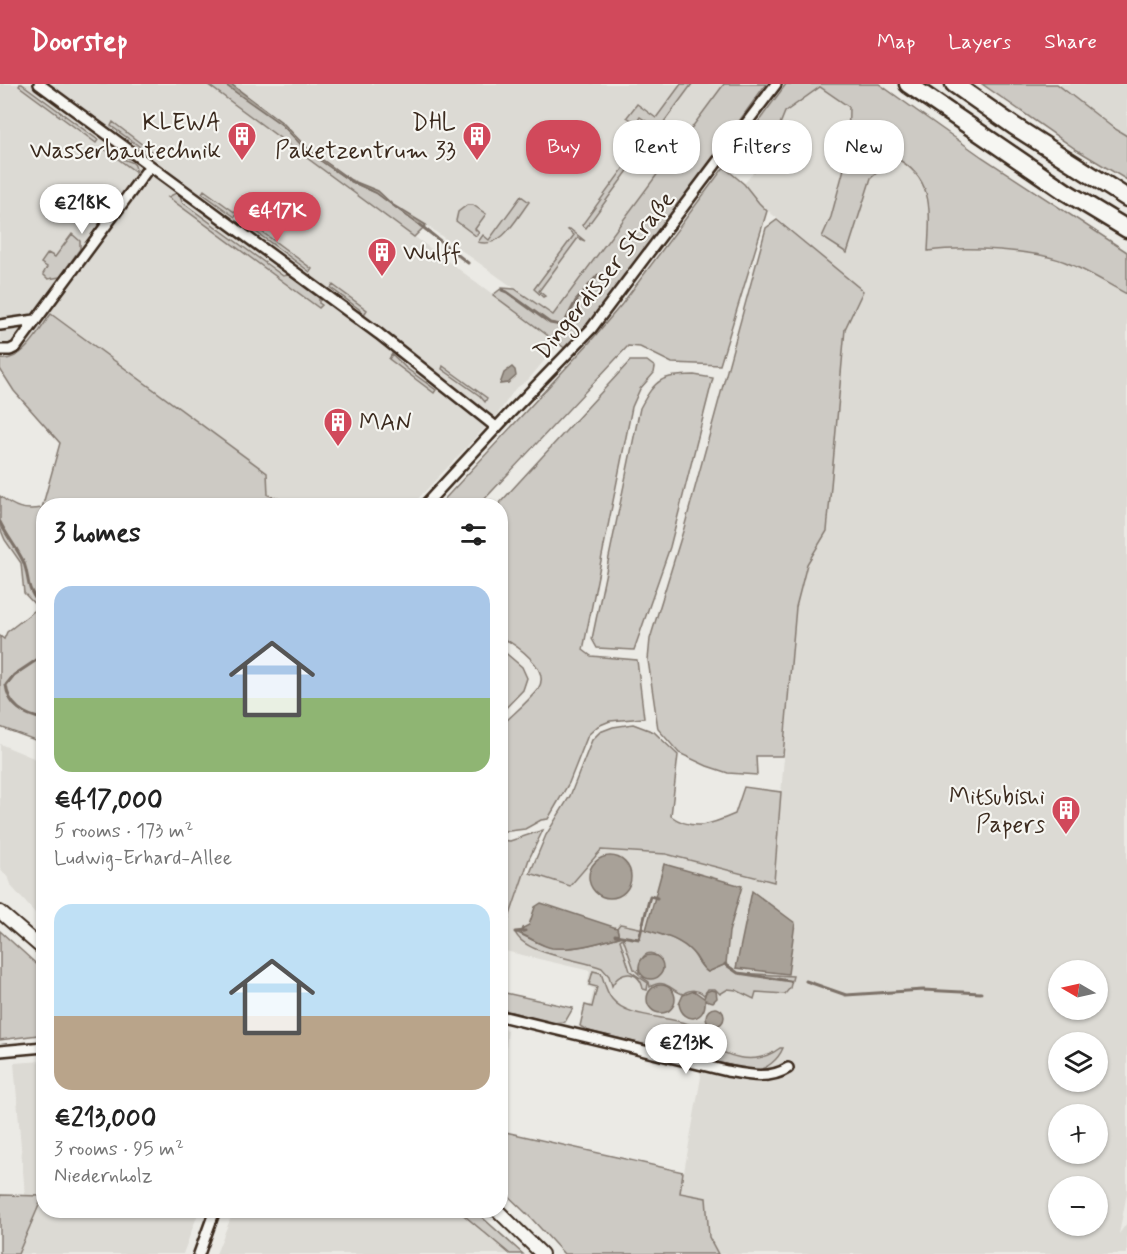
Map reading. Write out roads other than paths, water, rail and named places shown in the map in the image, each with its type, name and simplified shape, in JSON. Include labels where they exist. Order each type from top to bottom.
[{"type":"highway","points":[[908,84],[1066,192],[1127,229]]},
{"type":"highway","points":[[954,84],[1014,126],[1127,198]]},
{"type":"main road","points":[[0,912],[36,943]]},
{"type":"main road","points":[[505,1218],[542,1254]]},
{"type":"street","points":[[39,84],[370,328],[496,427]]},
{"type":"street","name":"Dingerdisser Straße","points":[[431,498],[591,329],[776,84]]},
{"type":"street","points":[[0,350],[10,350],[16,346],[150,166]]},
{"type":"street","points":[[0,326],[35,320]]},
{"type":"street","points":[[508,1018],[749,1075],[771,1075],[788,1068]]},
{"type":"street","points":[[0,1051],[36,1048]]},
{"type":"street","points":[[199,1254],[212,1218]]},
{"type":"waterway","points":[[420,225],[468,263]]},
{"type":"waterway","points":[[502,290],[550,323],[561,325],[565,322],[576,301],[598,275]]},
{"type":"waterway","points":[[0,522],[24,563],[31,591],[36,599]]},
{"type":"waterway","points":[[36,660],[14,675],[6,685],[14,704],[24,712],[36,717]]},
{"type":"waterway","points":[[615,935],[639,939],[650,896],[657,898]]},
{"type":"waterway","points":[[515,932],[525,931]]},
{"type":"waterway","points":[[725,964],[738,973],[790,981]]},
{"type":"waterway","points":[[806,981],[846,995],[923,990],[981,993]]},
{"type":"place","name":"KLEWA Wasserbautechnik","points":[[242,162]]},
{"type":"place","name":"DHL Paketzentrum 33","points":[[477,162]]},
{"type":"place","name":"Wulff","points":[[382,278]]},
{"type":"place","name":"MAN","points":[[338,448]]},
{"type":"place","name":"Mitsubishi Papers","points":[[1066,836]]}]
